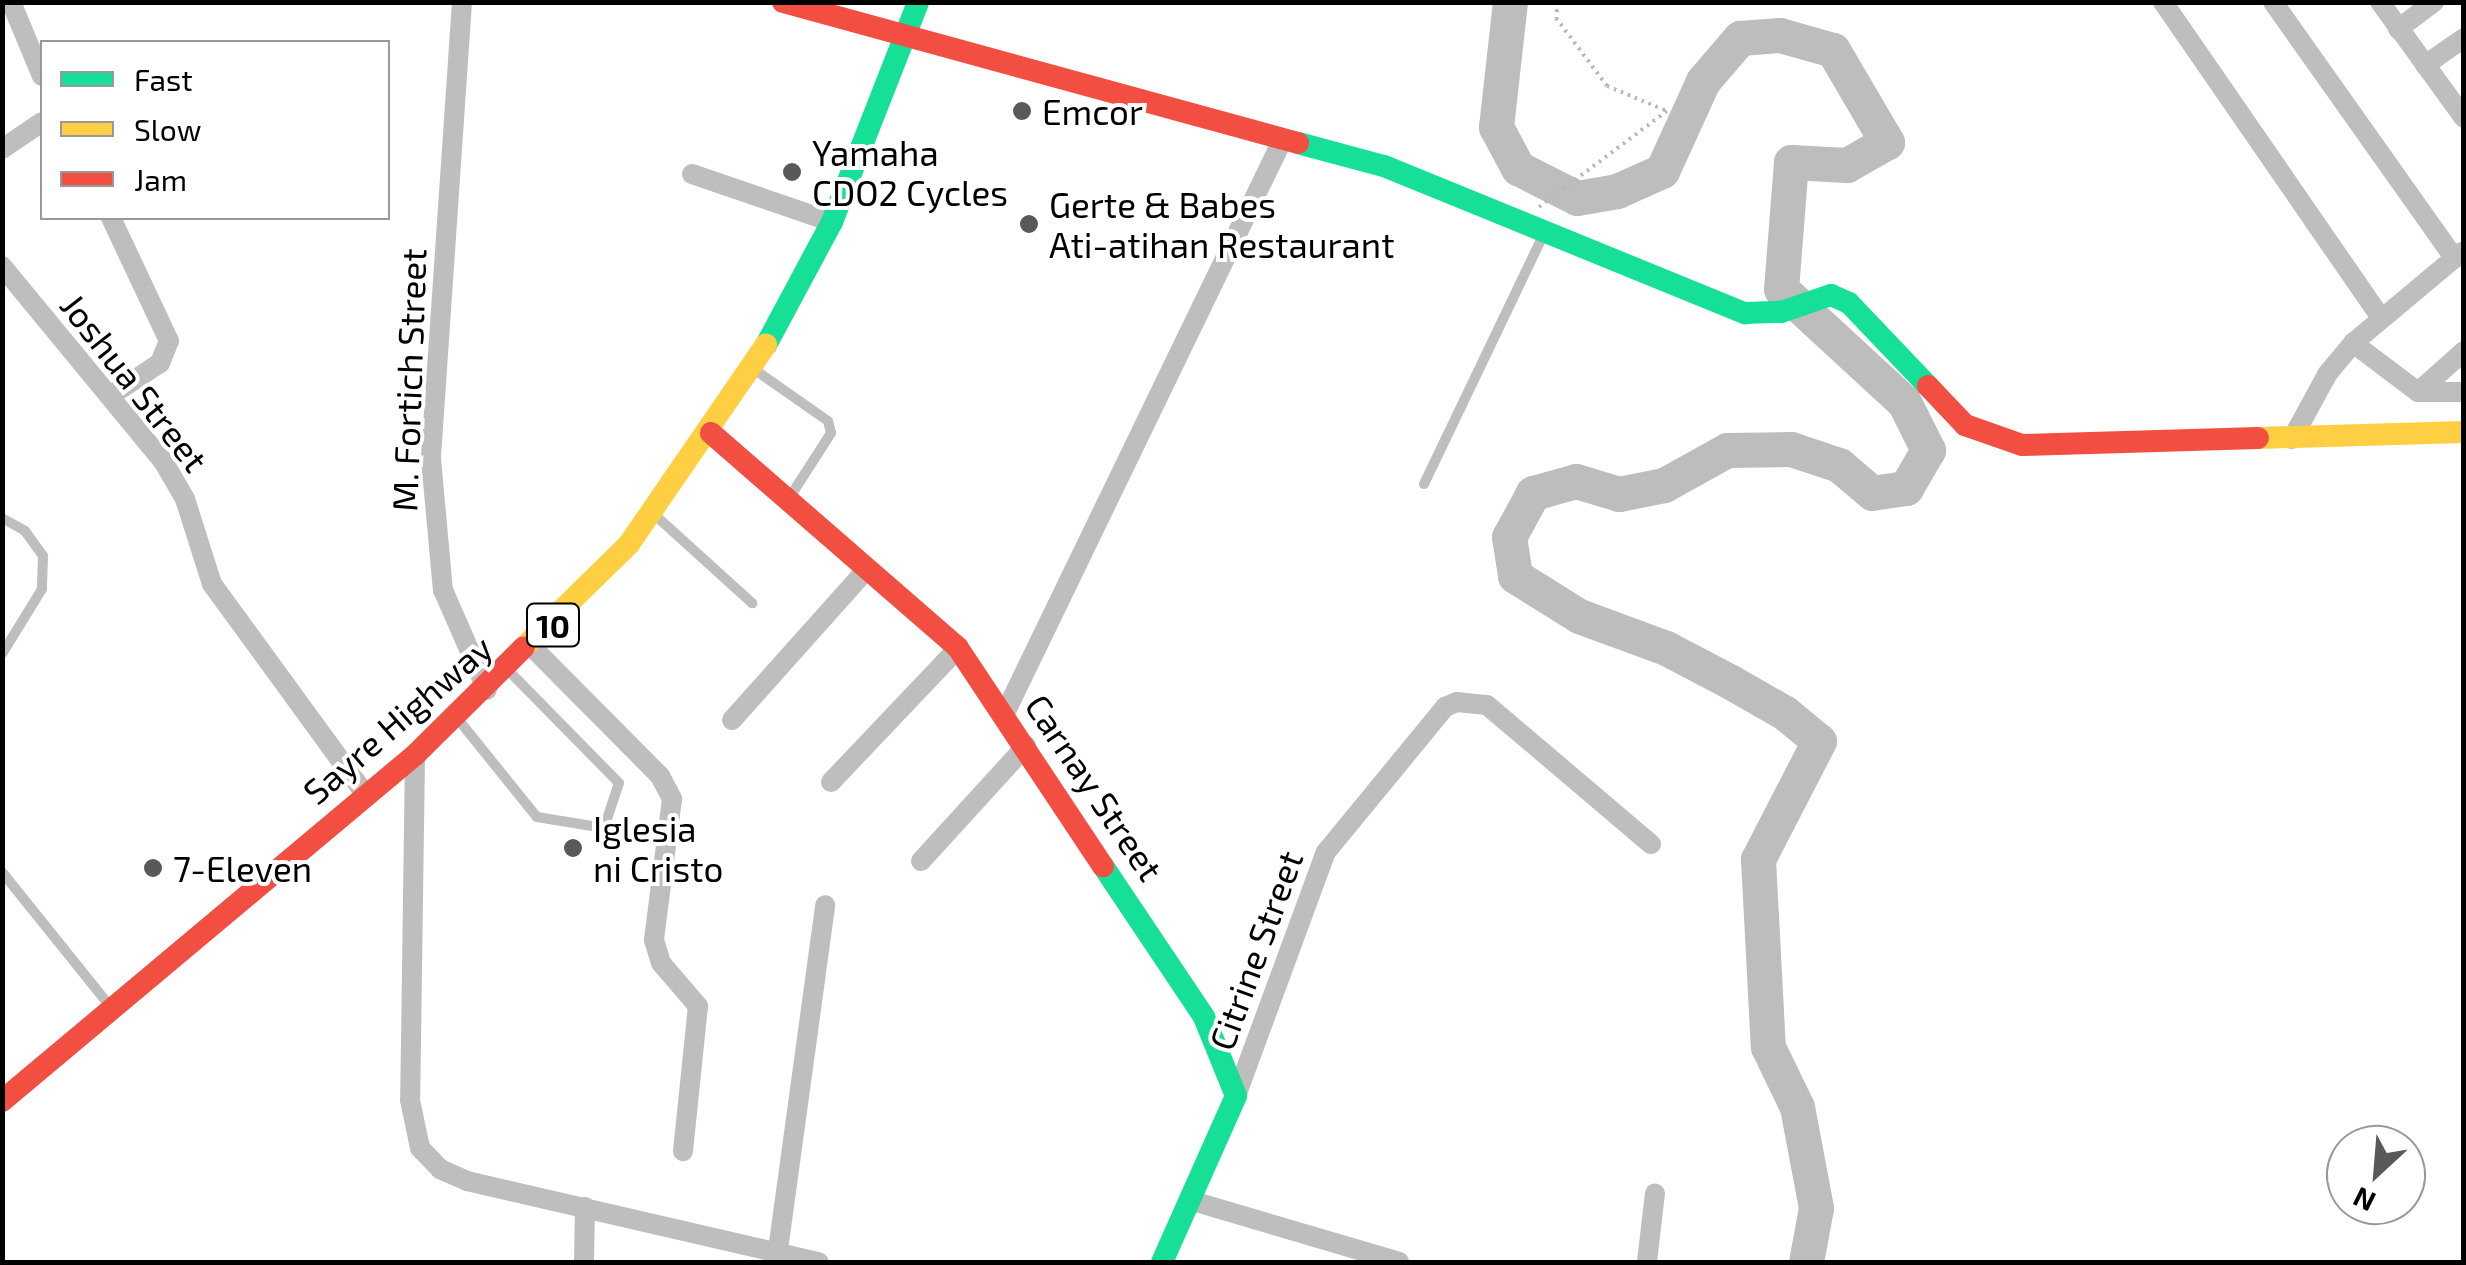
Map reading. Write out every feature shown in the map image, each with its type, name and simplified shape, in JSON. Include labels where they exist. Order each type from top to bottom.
[{"type":"main road","points":[[784,2],[1384,166],[1745,313],[1781,312],[1815,295],[1840,299],[1965,425],[1988,438],[2022,445],[2464,432]]},
{"type":"main road","name":"Sayre Highway","points":[[2,1101],[457,718],[532,647],[654,514],[753,368],[832,222],[918,2]]},
{"type":"main road","name":"Carnay Street","points":[[712,433],[958,648],[1204,1017],[1236,1096]]},
{"type":"main road","points":[[1162,1262],[1236,1096]]},
{"type":"street","points":[[11,2],[40,71]]},
{"type":"street","name":"M. Fortich Street","points":[[462,2],[431,459],[443,590],[487,690]]},
{"type":"street","points":[[2163,2],[2380,316]]},
{"type":"street","points":[[2273,2],[2459,254],[2380,316],[2353,343],[2328,373],[2292,439]]},
{"type":"street","points":[[2380,2],[2464,118]]},
{"type":"street","points":[[2398,29],[2434,2]]},
{"type":"street","points":[[2425,65],[2464,38]]},
{"type":"street","points":[[2,149],[40,123]]},
{"type":"street","points":[[1004,715],[1283,139]]},
{"type":"street","points":[[692,174],[832,222]]},
{"type":"street","points":[[110,396],[160,363],[169,341],[112,220]]},
{"type":"street","name":"Joshua Street","points":[[2,266],[110,396],[185,499],[212,584],[366,795]]},
{"type":"street","points":[[2353,343],[2418,392],[2464,392]]},
{"type":"street","points":[[2418,392],[2464,351]]},
{"type":"street","points":[[732,720],[866,570]]},
{"type":"street","points":[[532,647],[668,786],[656,953],[698,1006],[683,1151]]},
{"type":"street","points":[[831,782],[958,648]]},
{"type":"street","name":"Citrine Street","points":[[1236,1096],[1326,852],[1445,707],[1457,702],[1487,705],[1651,844]]},
{"type":"street","points":[[921,861],[1026,746]]},
{"type":"street","points":[[415,755],[410,1100],[420,1148],[440,1169],[468,1180],[778,1250],[813,1262]]},
{"type":"street","points":[[778,1250],[825,904]]},
{"type":"street","points":[[1647,1262],[1654,1193]]},
{"type":"street","points":[[1189,1200],[1399,1262]]},
{"type":"street","points":[[584,1262],[585,1206]]},
{"type":"lane","points":[[1424,484],[1546,230]]},
{"type":"lane","points":[[753,368],[828,421],[832,433],[788,500]]},
{"type":"lane","points":[[654,514],[752,603]]},
{"type":"lane","points":[[2,518],[25,531],[43,556],[42,589],[2,654]]},
{"type":"lane","points":[[457,718],[537,818],[604,828],[619,783],[508,670]]},
{"type":"lane","points":[[2,872],[112,1009]]},
{"type":"path","points":[[1524,220],[1667,111],[1607,86],[1556,18],[1558,2]]},
{"type":"waterway","points":[[1510,2],[1496,127],[1518,168],[1577,198],[1617,191],[1662,171],[1703,81],[1740,38],[1780,35],[1833,50],[1887,142],[1847,165],[1791,162],[1781,289],[1904,402],[1928,450],[1906,488],[1872,493],[1839,465],[1791,449],[1727,450],[1664,485],[1619,494],[1576,481],[1533,493],[1509,537],[1515,576],[1579,616],[1666,648],[1729,681],[1785,713],[1819,741],[1758,859],[1768,1047],[1797,1107],[1816,1208],[1806,1262]]},
{"type":"traffic: fast","points":[[766,345],[832,222],[918,2]]},
{"type":"traffic: fast","points":[[1298,143],[1384,166],[1745,313],[1781,312],[1831,295],[1849,303],[1928,386]]},
{"type":"traffic: fast","points":[[1103,866],[1204,1017],[1236,1096],[1162,1262]]},
{"type":"traffic: slow","points":[[524,647],[629,544],[766,345]]},
{"type":"traffic: slow","points":[[2258,438],[2464,432]]},
{"type":"traffic: jam","points":[[783,2],[1298,143]]},
{"type":"traffic: jam","points":[[1928,386],[1965,425],[2022,445],[2258,438]]},
{"type":"traffic: jam","points":[[711,433],[958,648],[1103,866]]},
{"type":"traffic: jam","points":[[2,1101],[415,755],[524,647]]},
{"type":"place","name":"Emcor","points":[[1022,111]]},
{"type":"place","name":"Yamaha CDO2 Cycles","points":[[792,172]]},
{"type":"place","name":"Gerte & Babes Ati-atihan Restaurant","points":[[1029,224]]},
{"type":"place","name":"Iglesia ni Cristo","points":[[573,848]]},
{"type":"place","name":"7-Eleven","points":[[153,868]]}]
